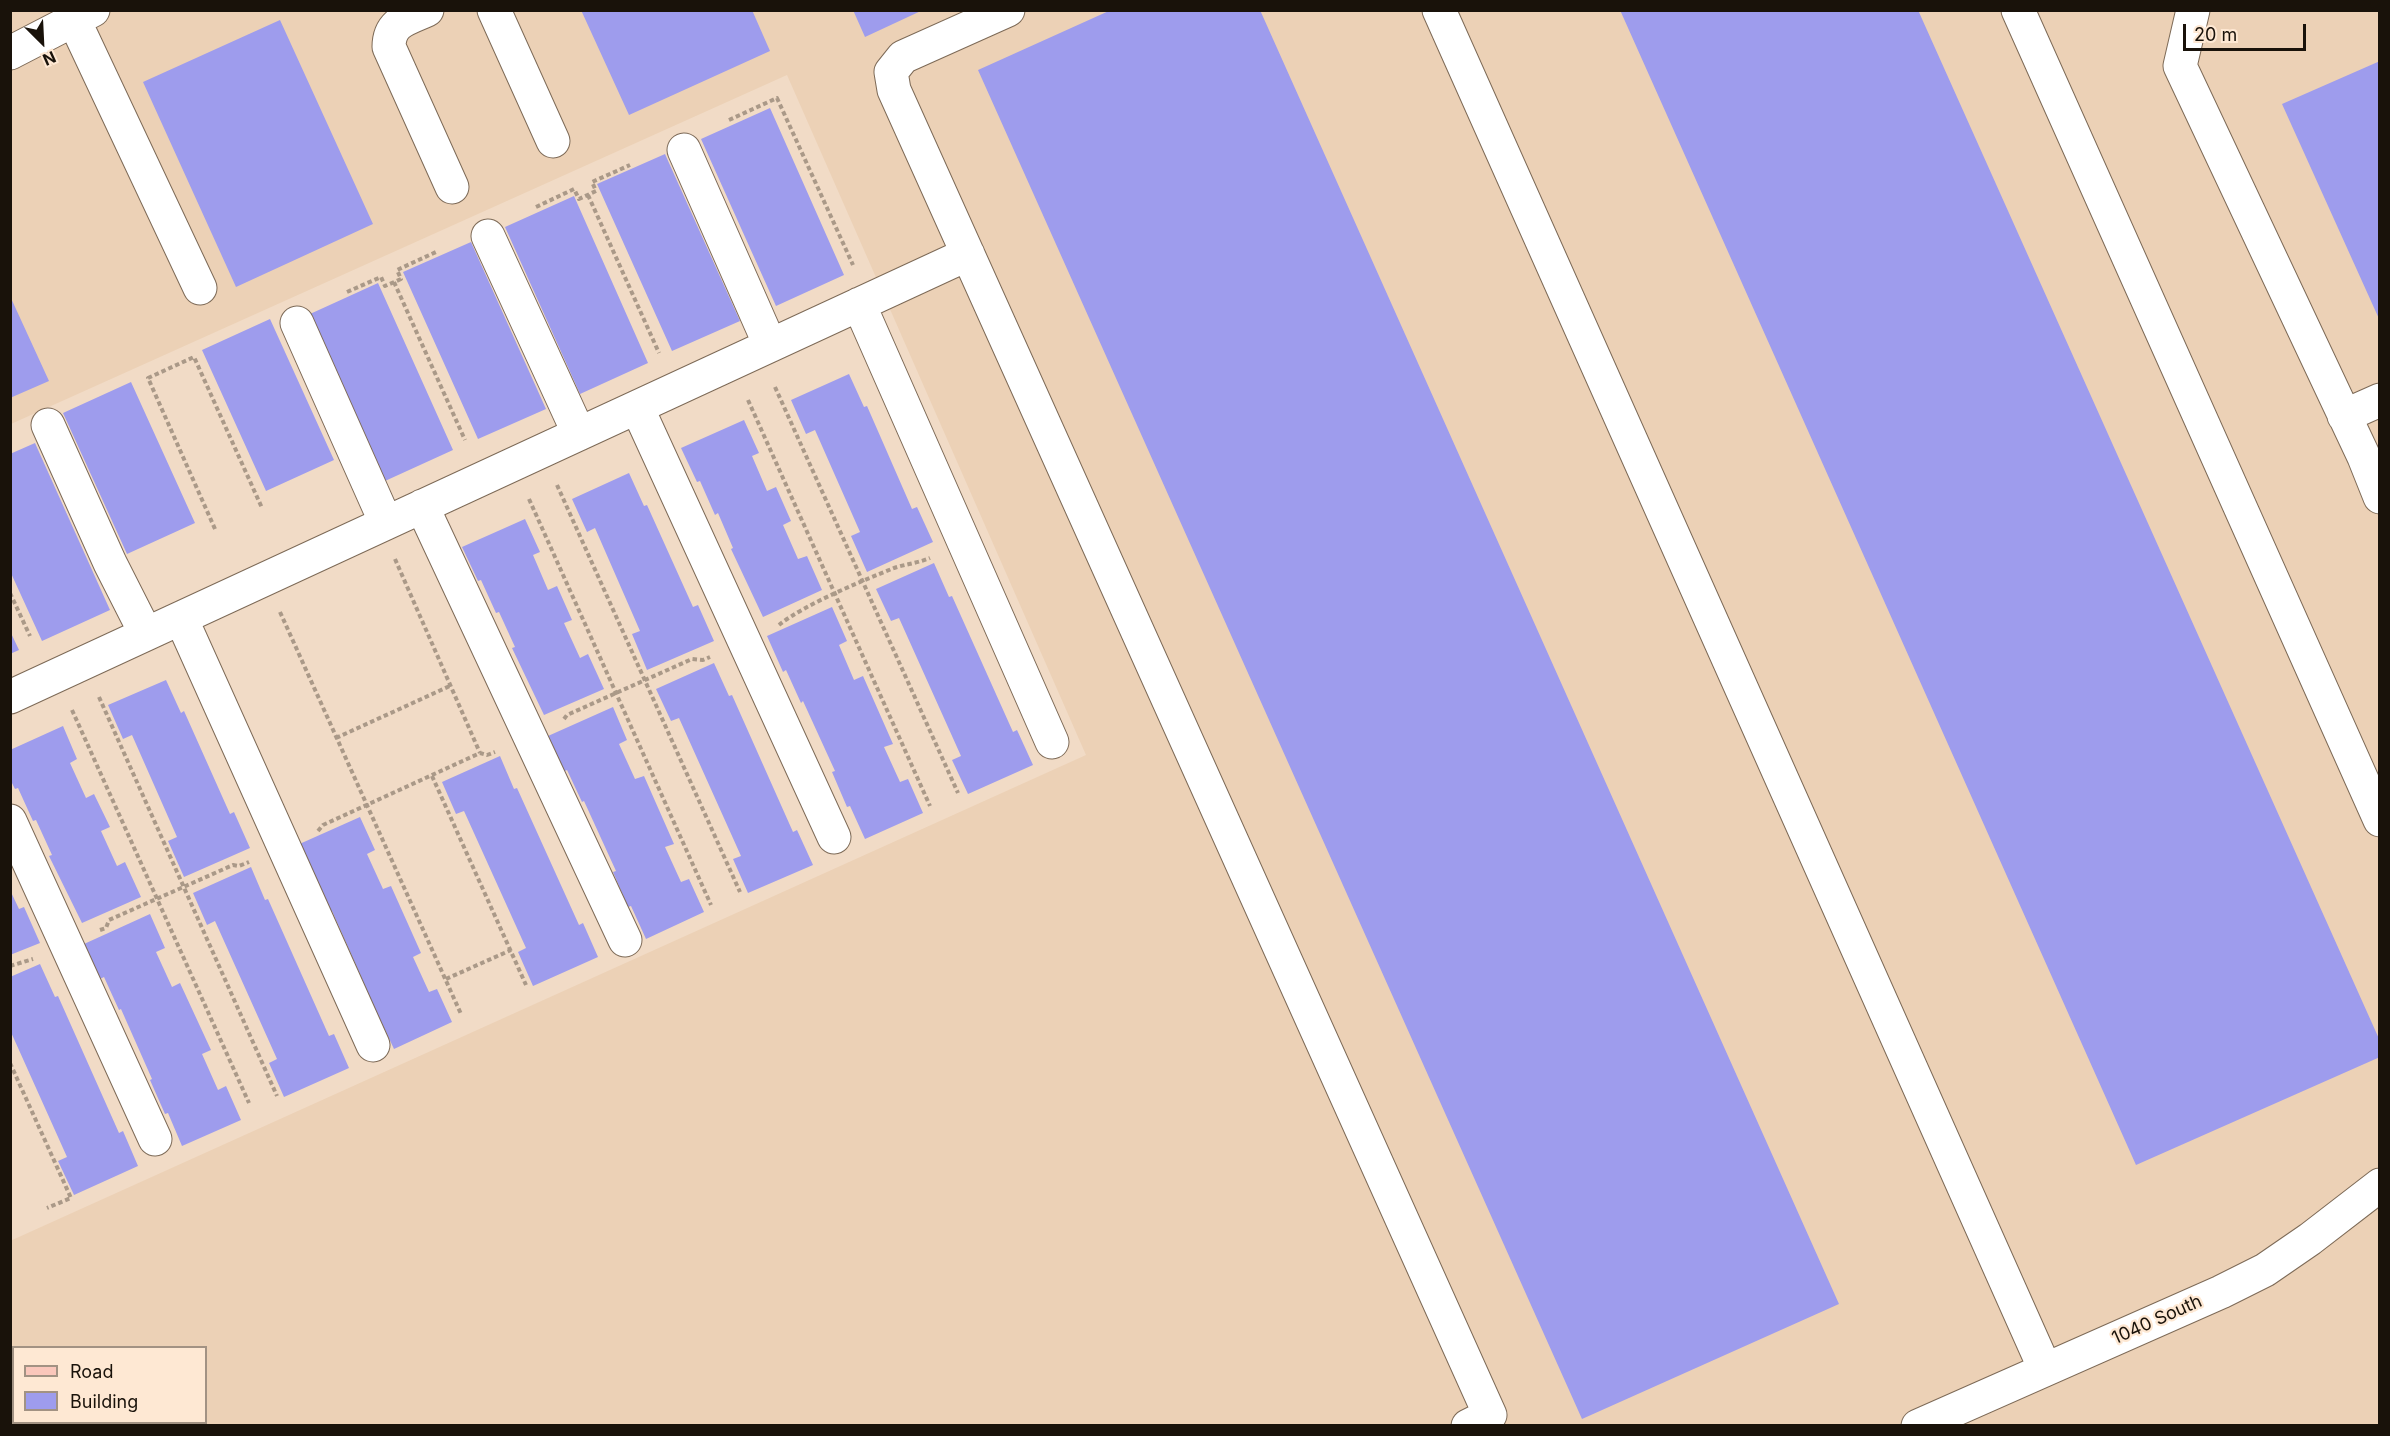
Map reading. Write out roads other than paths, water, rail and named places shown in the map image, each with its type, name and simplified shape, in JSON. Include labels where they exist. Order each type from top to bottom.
[{"type":"street","points":[[427,10],[399,23],[389,36],[389,47],[452,187]]},
{"type":"street","points":[[494,10],[553,141]]},
{"type":"street","points":[[1008,10],[903,57],[891,72],[894,90],[1490,1415],[1468,1425]]},
{"type":"street","points":[[1439,10],[2045,1369]]},
{"type":"street","points":[[2018,10],[2379,820]]},
{"type":"street","points":[[2193,10],[2180,66],[2344,416],[2379,497]]},
{"type":"street","points":[[10,53],[83,15],[200,288]]},
{"type":"street","points":[[684,150],[770,345]]},
{"type":"street","points":[[488,236],[579,434]]},
{"type":"street","points":[[10,697],[770,345],[855,290],[968,254]]},
{"type":"street","points":[[855,290],[1052,742]]},
{"type":"street","points":[[297,323],[386,523]]},
{"type":"street","points":[[2344,416],[2379,400]]},
{"type":"street","points":[[637,407],[834,837]]},
{"type":"street","points":[[48,425],[110,563],[146,634]]},
{"type":"street","points":[[422,506],[625,940]]},
{"type":"street","points":[[181,618],[373,1045]]},
{"type":"street","points":[[10,821],[155,1139]]},
{"type":"street","name":"1040 South","points":[[1917,1425],[2221,1292],[2265,1270],[2379,1185]]}]
